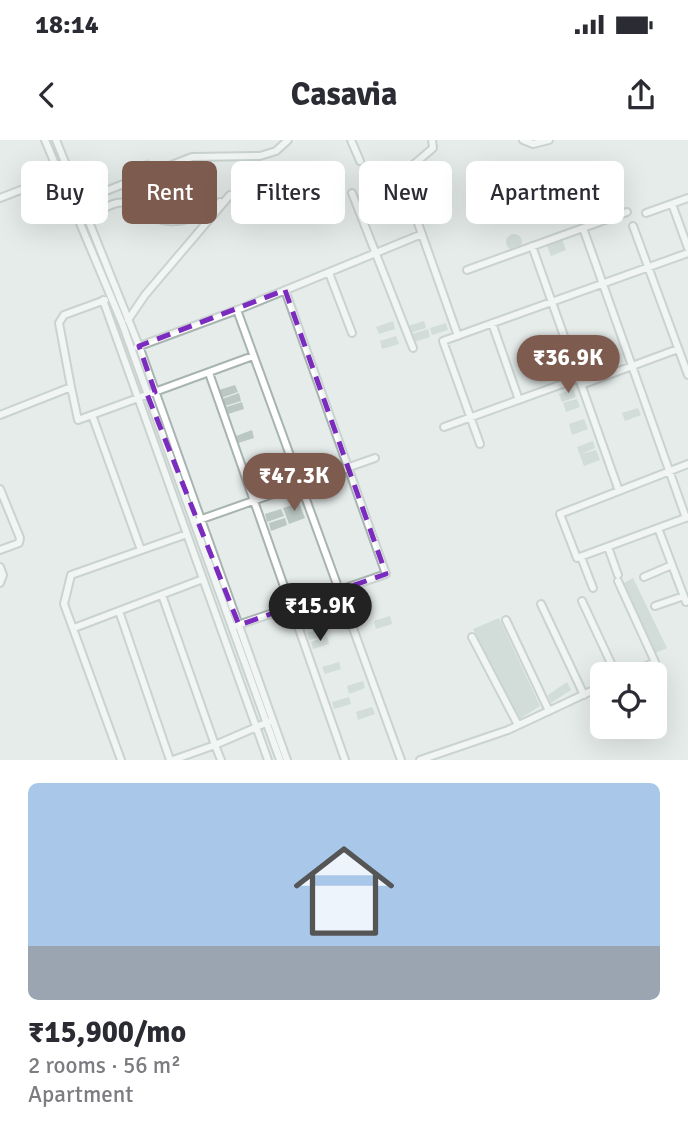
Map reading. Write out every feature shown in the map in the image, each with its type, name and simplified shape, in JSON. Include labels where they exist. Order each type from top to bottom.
[{"type":"street","points":[[45,140],[54,161]]},
{"type":"street","points":[[56,140],[63,161]]},
{"type":"street","points":[[108,190],[192,157],[260,156],[276,151],[288,140]]},
{"type":"street","points":[[351,140],[360,161]]},
{"type":"street","points":[[432,140],[433,148],[402,178],[458,335]]},
{"type":"street","points":[[523,140],[540,144],[549,140]]},
{"type":"street","points":[[0,198],[21,190]]},
{"type":"street","points":[[352,193],[413,348]]},
{"type":"street","points":[[108,207],[118,202],[137,206],[154,218],[186,221],[199,217],[230,195],[125,321]]},
{"type":"street","points":[[646,214],[688,198]]},
{"type":"street","points":[[481,444],[443,341],[688,250],[673,204]]},
{"type":"street","points":[[467,270],[627,212]]},
{"type":"street","points":[[84,224],[111,297],[139,346],[197,521]]},
{"type":"street","points":[[89,224],[125,321],[131,349],[147,394],[287,760]]},
{"type":"street","points":[[633,226],[688,375]]},
{"type":"street","points":[[579,558],[687,518],[583,229]]},
{"type":"street","points":[[131,349],[237,310],[422,234]]},
{"type":"street","points":[[532,246],[619,491]]},
{"type":"street","points":[[329,273],[352,333]]},
{"type":"street","points":[[236,626],[386,574],[285,290]]},
{"type":"street","points":[[111,297],[64,315],[59,323],[78,420],[253,356]]},
{"type":"street","points":[[103,300],[268,760]]},
{"type":"street","points":[[237,310],[401,760]]},
{"type":"street","points":[[492,323],[519,400]]},
{"type":"street","points":[[444,426],[678,349]]},
{"type":"street","points":[[209,373],[345,760]]},
{"type":"street","points":[[0,415],[71,387]]},
{"type":"street","points":[[92,415],[141,551]]},
{"type":"street","points":[[197,521],[375,458]]},
{"type":"street","points":[[593,587],[560,514],[688,464]]},
{"type":"street","points":[[0,489],[3,503],[20,538],[19,543],[0,550]]},
{"type":"street","points":[[655,606],[685,599],[658,528]]},
{"type":"street","points":[[121,760],[64,604],[71,575],[187,534]]},
{"type":"street","points":[[608,547],[618,578],[655,662]]},
{"type":"street","points":[[644,577],[672,565]]},
{"type":"street","points":[[0,567],[3,575],[0,583]]},
{"type":"street","points":[[74,628],[203,579]]},
{"type":"street","points":[[162,595],[220,760]]},
{"type":"street","points":[[582,601],[610,662]]},
{"type":"street","points":[[541,604],[584,695]]},
{"type":"street","points":[[119,611],[171,760],[256,729],[270,721]]},
{"type":"street","points":[[506,620],[549,711]]},
{"type":"street","points":[[472,637],[518,725]]},
{"type":"street","points":[[420,760],[518,725],[590,692]]},
{"type":"street","points":[[270,721],[280,760]]},
{"type":"street","points":[[449,750],[453,760]]},
{"type":"highlighted area","points":[[285,290],[386,574],[239,625],[147,394],[155,392],[139,346]]},
{"type":"building","points":[[514,234],[522,242],[514,250],[506,242]]},
{"type":"building","points":[[562,239],[566,250],[551,256],[547,246]]},
{"type":"building","points":[[393,321],[395,329],[379,334],[376,327]]},
{"type":"building","points":[[424,321],[426,328],[410,333],[408,326]]},
{"type":"building","points":[[446,323],[448,330],[432,335],[430,328]]},
{"type":"building","points":[[428,329],[430,337],[414,342],[412,334]]},
{"type":"building","points":[[396,336],[399,344],[382,349],[380,341]]},
{"type":"building","points":[[235,385],[238,392],[221,398],[219,390]]},
{"type":"building","points":[[573,389],[576,397],[562,402],[559,394]]},
{"type":"building","points":[[239,393],[241,401],[225,406],[222,399]]},
{"type":"building","points":[[577,399],[580,407],[566,412],[563,403]]},
{"type":"building","points":[[242,402],[244,409],[228,414],[226,407]]},
{"type":"building","points":[[638,408],[641,415],[625,421],[622,413]]},
{"type":"building","points":[[584,419],[588,429],[572,435],[569,424]]},
{"type":"building","points":[[252,430],[254,438],[238,443],[236,436]]},
{"type":"building","points":[[593,441],[595,448],[581,454],[596,450],[600,460],[584,466],[577,447]]},
{"type":"building","points":[[299,503],[305,518],[289,524],[283,508]]},
{"type":"building","points":[[281,509],[284,516],[267,522],[265,514]]},
{"type":"building","points":[[285,518],[287,525],[271,531],[269,523]]},
{"type":"building","points":[[633,578],[667,648],[655,653],[622,584]]},
{"type":"building","points":[[390,616],[392,624],[376,629],[374,621]]},
{"type":"building","points":[[499,618],[540,706],[518,720],[473,629]]},
{"type":"building","points":[[324,628],[326,635],[309,640],[307,633]]},
{"type":"building","points":[[327,636],[329,644],[313,649],[311,642]]},
{"type":"building","points":[[339,662],[341,669],[325,674],[322,667]]},
{"type":"building","points":[[363,681],[365,688],[349,694],[347,686]]},
{"type":"building","points":[[567,682],[571,690],[551,703],[548,695]]},
{"type":"building","points":[[349,697],[351,704],[334,709],[332,702]]},
{"type":"building","points":[[372,707],[375,714],[358,720],[356,712]]}]
